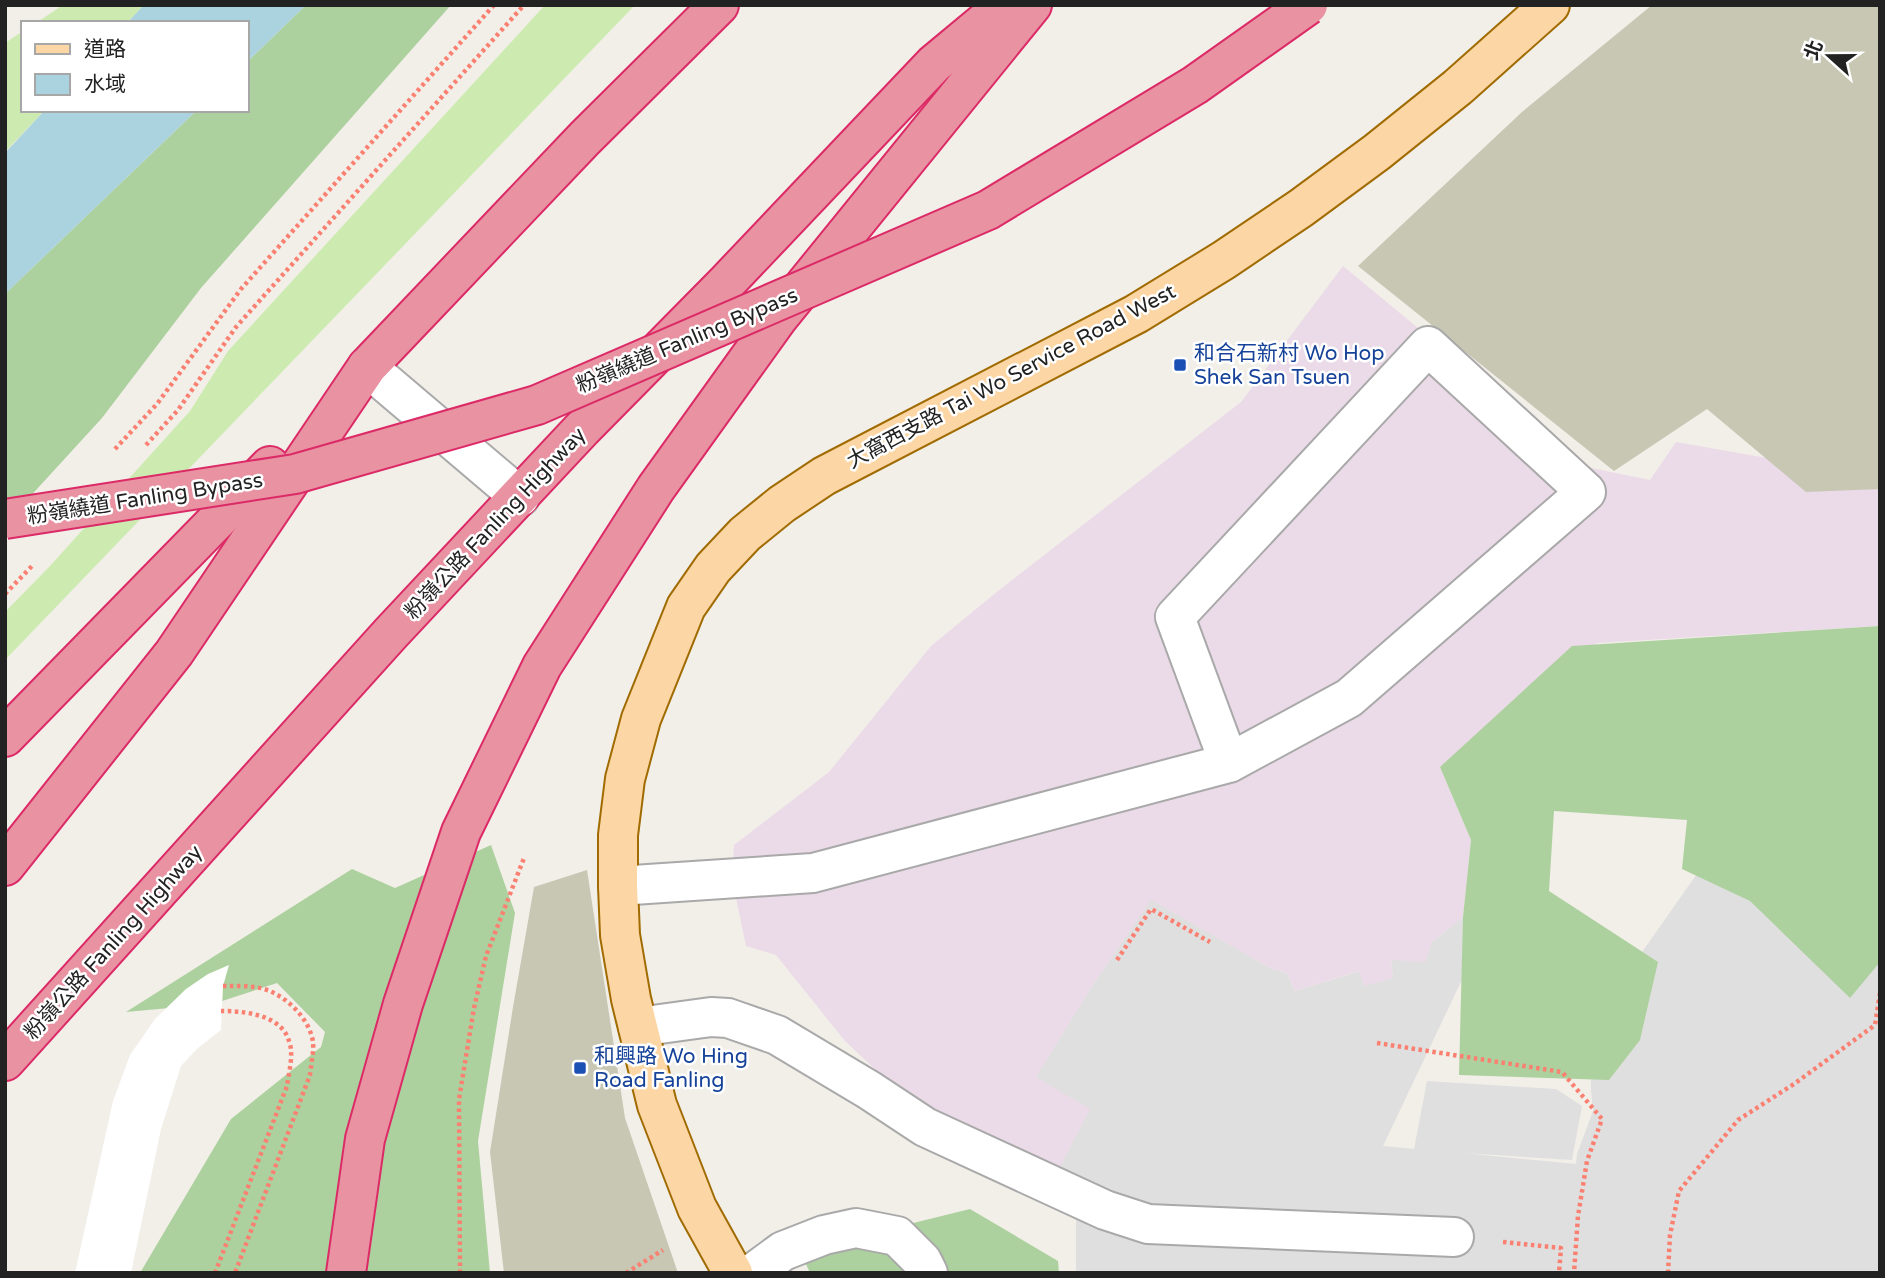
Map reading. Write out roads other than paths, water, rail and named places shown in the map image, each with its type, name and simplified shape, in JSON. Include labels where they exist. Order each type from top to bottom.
[{"type":"highway","points":[[5,737],[367,368],[584,138],[719,5]]},
{"type":"highway","name":"粉嶺公路 Fanling Highway","points":[[5,1061],[382,644],[582,429],[726,283],[934,64],[1005,5]]},
{"type":"highway","points":[[346,1273],[365,1139],[403,1004],[461,832],[542,666],[656,488],[778,318],[1032,5]]},
{"type":"highway","name":"粉嶺繞道 Fanling Bypass","points":[[5,519],[295,474],[537,405],[988,210],[1195,85],[1308,5]]},
{"type":"highway","points":[[5,866],[174,653],[367,368]]},
{"type":"main road","name":"大窩西支路 Tai Wo Service Road West","points":[[733,1273],[698,1208],[657,1105],[631,999],[621,935],[618,835],[625,779],[641,719],[686,607],[713,568],[745,534],[782,504],[824,476],[1136,314],[1224,260],[1377,152],[1458,86],[1550,5]]},
{"type":"lane","points":[[618,886],[813,873],[1229,763],[1349,698],[1586,492],[1428,346],[1175,617],[1229,763]]},
{"type":"lane","points":[[367,368],[520,497]]},
{"type":"lane","points":[[638,1027],[711,1017],[729,1018],[777,1035],[925,1127],[1105,1210],[1148,1223],[1454,1237]]},
{"type":"lane","points":[[753,1273],[783,1251],[824,1235],[856,1228],[897,1236],[922,1261],[928,1273]]},
{"type":"water","points":[[144,5],[306,5],[248,61],[248,21],[129,21]]},
{"type":"water","points":[[43,112],[195,112],[5,294],[5,153]]},
{"type":"place","name":"和合石新村 Wo Hop Shek San Tsuen","points":[[1180,365]]},
{"type":"place","name":"和興路 Wo Hing Road Fanling","points":[[580,1068]]}]
